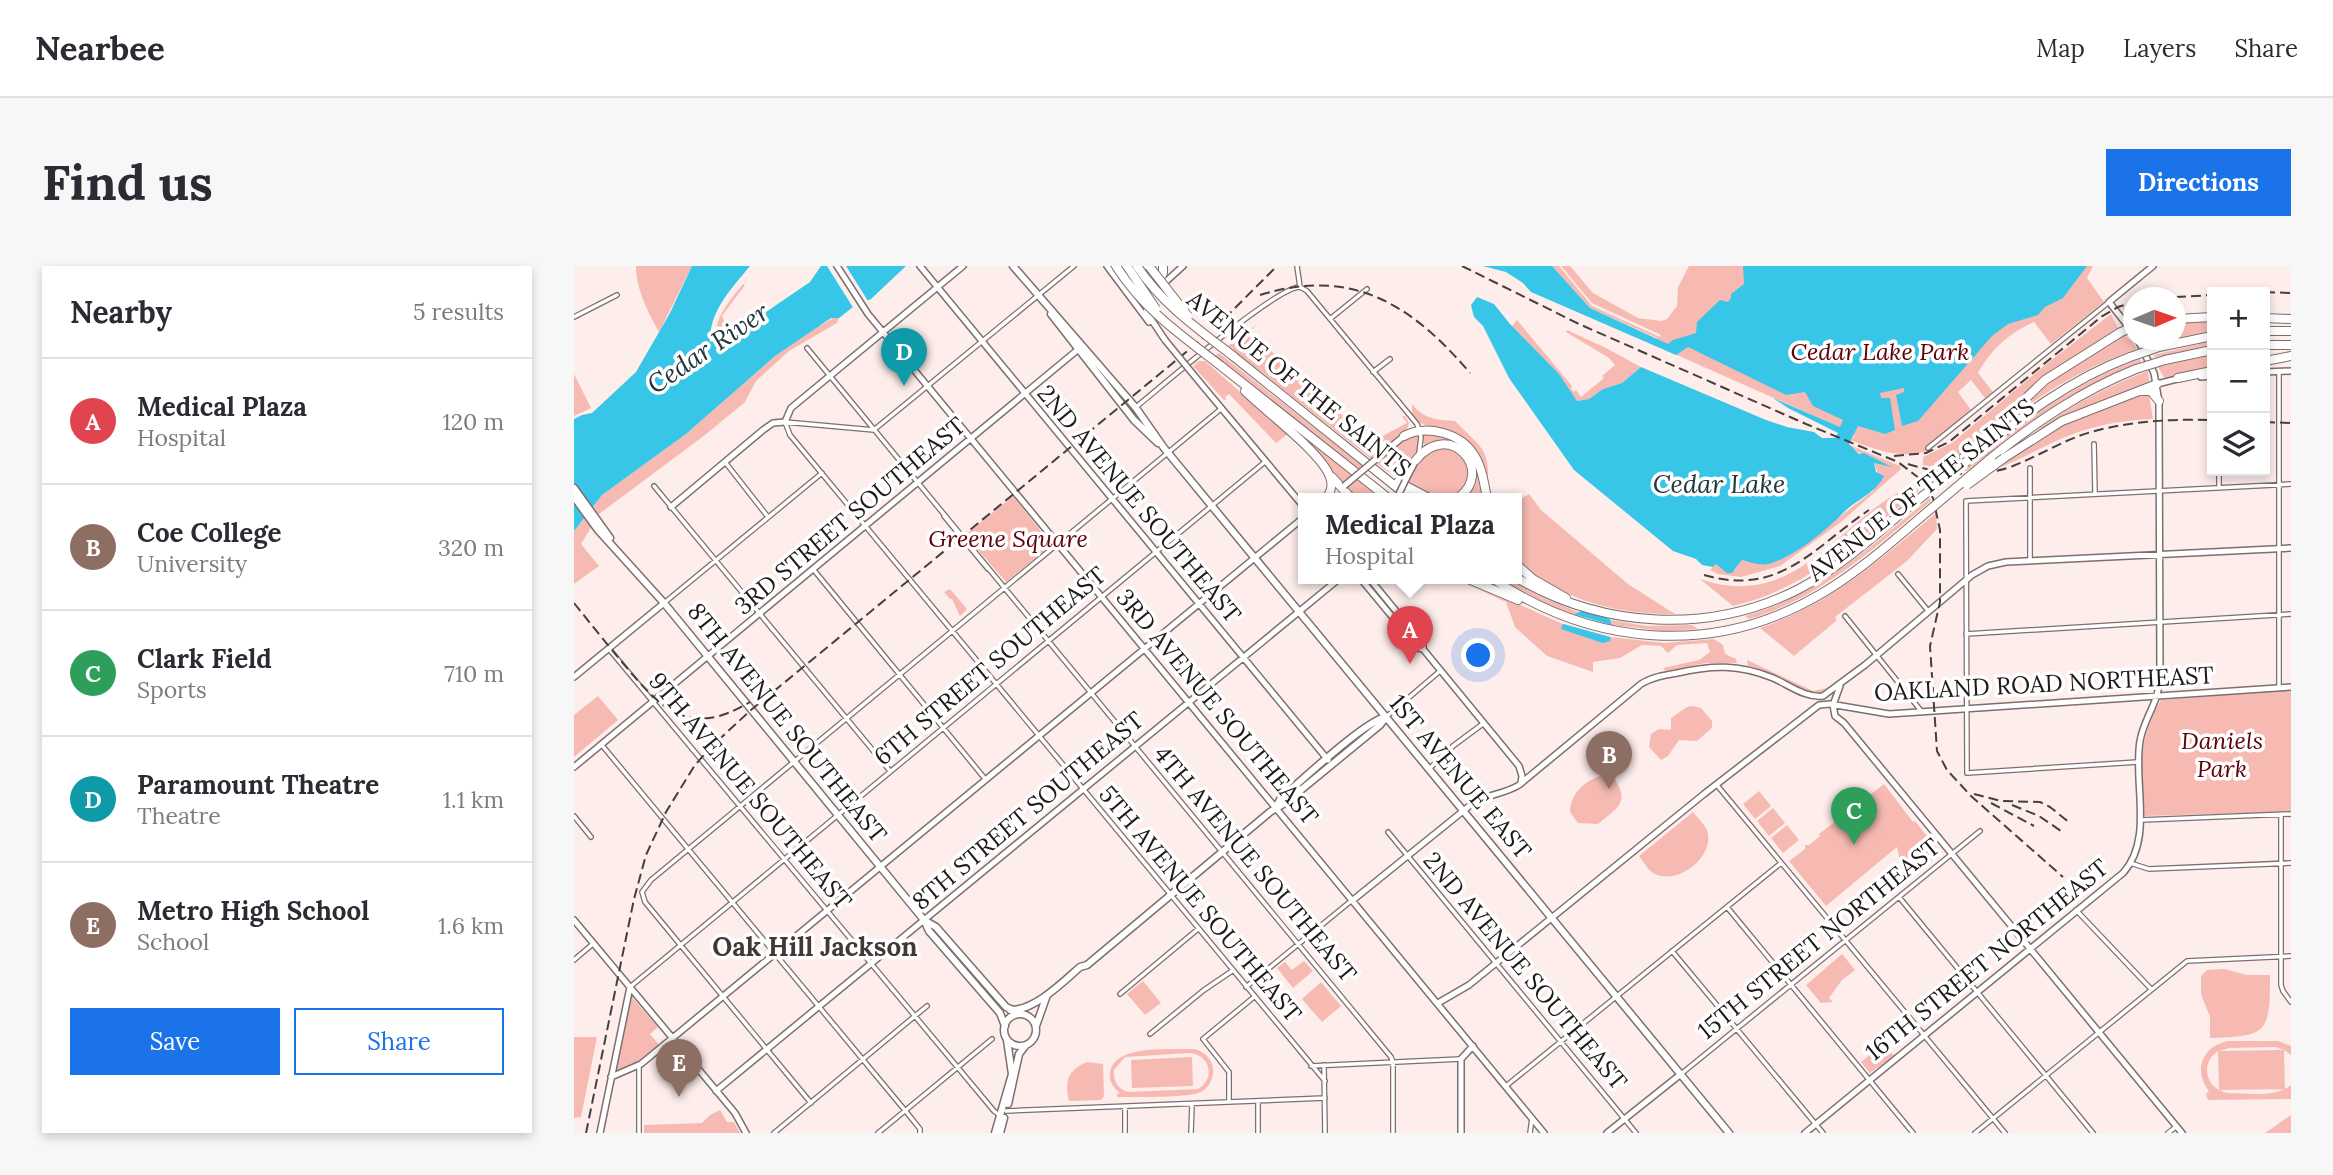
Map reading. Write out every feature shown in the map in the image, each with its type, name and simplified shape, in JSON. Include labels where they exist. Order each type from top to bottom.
[{"type":"highway","points":[[1116,266],[1154,314],[1223,369],[1302,442],[1347,493]]},
{"type":"highway","name":"AVENUE OF THE SAINTS","points":[[1127,266],[1151,303],[1183,336]]},
{"type":"highway","name":"AVENUE OF THE SAINTS","points":[[1137,266],[1161,296],[1198,330],[1404,493]]},
{"type":"highway","points":[[1149,266],[1198,330]]},
{"type":"highway","points":[[1157,284],[1165,266],[1173,270]]},
{"type":"highway","points":[[2186,318],[2207,317]]},
{"type":"highway","points":[[2270,318],[2291,319]]},
{"type":"highway","points":[[2270,331],[2291,331]]},
{"type":"highway","points":[[1967,457],[2045,380],[2123,335]]},
{"type":"highway","name":"AVENUE OF THE SAINTS","points":[[1522,581],[1550,596],[1580,607],[1619,616],[1662,620],[1708,618],[1752,607],[1787,594],[1826,572],[1945,479],[1967,457],[2048,398],[2078,380],[2159,347],[2207,337]]},
{"type":"highway","points":[[2270,345],[2291,345]]},
{"type":"highway","name":"AVENUE OF THE SAINTS","points":[[1503,584],[1556,614],[1606,630],[1665,636],[1726,631],[1766,620],[1833,587],[1938,504],[1991,458],[2069,401],[2136,369],[2207,351]]},
{"type":"highway","points":[[2270,360],[2291,356]]},
{"type":"highway","name":"AVENUE OF THE SAINTS","points":[[1223,369],[1382,493]]},
{"type":"highway","points":[[2178,378],[2207,375]]},
{"type":"highway","points":[[1938,504],[2062,421],[2157,384]]},
{"type":"highway","points":[[2136,393],[2151,391],[2159,401]]},
{"type":"highway","points":[[1404,436],[1420,429],[1448,436],[1469,448],[1481,470],[1486,493]]},
{"type":"highway","points":[[1416,460],[1436,445],[1453,446],[1464,453],[1471,466],[1472,476],[1463,493]]},
{"type":"highway","points":[[1350,450],[1420,493]]},
{"type":"highway","points":[[1328,472],[1332,484],[1329,493]]},
{"type":"highway","points":[[1522,569],[1580,607]]},
{"type":"highway","points":[[1481,584],[1556,614]]},
{"type":"main road","name":"3RD AVENUE SOUTHEAST","points":[[837,266],[862,305],[928,386],[1544,1133]]},
{"type":"main road","name":"2ND AVENUE SOUTHEAST","points":[[920,266],[1329,762]]},
{"type":"main road","points":[[671,507],[768,426],[785,422],[786,414],[791,408],[963,266]]},
{"type":"main road","name":"1ST AVENUE EAST","points":[[1013,266],[1135,419],[1168,453],[1729,1133]]},
{"type":"main road","points":[[1107,266],[1132,301],[1298,500]]},
{"type":"main road","points":[[1132,301],[1139,299],[1173,270],[1184,266]]},
{"type":"main road","points":[[2123,319],[2109,302],[2153,266]]},
{"type":"main road","points":[[1165,340],[1149,316],[1145,304],[1173,270]]},
{"type":"main road","name":"1ST AVENUE EAST","points":[[1081,348],[1136,408],[1162,446]]},
{"type":"main road","name":"3RD STREET SOUTHEAST","points":[[574,767],[651,699],[759,614],[1081,348]]},
{"type":"main road","points":[[2130,863],[2137,848],[2141,734],[2158,696],[2160,682],[2159,401],[2152,367],[2143,350]]},
{"type":"main road","points":[[2270,372],[2291,371]]},
{"type":"main road","points":[[2157,384],[2178,378]]},
{"type":"main road","points":[[1335,493],[1404,436]]},
{"type":"main road","points":[[1399,493],[1416,460]]},
{"type":"main road","name":"8TH AVENUE SOUTHEAST","points":[[574,488],[600,528]]},
{"type":"main road","name":"8TH AVENUE SOUTHEAST","points":[[574,497],[881,867],[924,920],[929,931],[1000,1013],[1004,1026]]},
{"type":"main road","points":[[611,1077],[639,1067],[1298,522]]},
{"type":"main road","points":[[1353,900],[1464,810],[1483,797],[1506,792],[1521,783],[1642,684],[1657,677],[1704,667],[1736,666],[1768,676],[1807,695],[1823,696],[1840,685],[1965,580],[1988,566],[2030,561],[2291,548]]},
{"type":"main road","name":"8TH STREET SOUTHEAST","points":[[716,1091],[1333,584]]},
{"type":"main road","points":[[1365,584],[1418,648],[1423,649]]},
{"type":"main road","points":[[1374,584],[1423,644],[1423,649],[1519,766],[1521,783]]},
{"type":"main road","points":[[574,677],[611,651],[664,603]]},
{"type":"main road","points":[[1840,685],[1833,705],[1835,716],[2182,1133]]},
{"type":"main road","name":"OAKLAND ROAD NORTHEAST","points":[[1437,1003],[1461,990],[1496,963],[1819,705],[1885,714],[2291,687]]},
{"type":"main road","points":[[1807,695],[1811,701],[1809,711]]},
{"type":"main road","points":[[2140,698],[2148,703],[2151,714]]},
{"type":"main road","points":[[1843,723],[1839,714],[1842,708],[1847,707]]},
{"type":"main road","points":[[998,1133],[1012,1074],[1004,1026],[1009,1018],[1023,1015],[1080,967],[1087,965],[1112,941],[1276,807],[1285,803],[1329,762],[1380,725],[1386,717]]},
{"type":"main road","points":[[1519,766],[1529,770],[1540,768]]},
{"type":"main road","name":"16TH STREET NORTHEAST","points":[[1805,1133],[2123,873],[2130,863]]},
{"type":"main road","points":[[574,920],[739,1119],[746,1133]]},
{"type":"main road","name":"8TH AVENUE SOUTHEAST","points":[[924,920],[936,927],[1010,1010],[1023,1015]]},
{"type":"main road","points":[[944,948],[950,950],[967,969],[972,969]]},
{"type":"main road","points":[[974,985],[980,986],[989,994],[993,993]]},
{"type":"main road","points":[[600,1133],[630,987]]},
{"type":"main road","points":[[1010,1010],[1023,1009],[1044,996]]},
{"type":"main road","points":[[1003,1113],[1016,1076],[1019,1054],[1034,1037],[1044,996]]},
{"type":"main road","points":[[1023,1015],[1031,1018],[1035,1027]]},
{"type":"main road","points":[[1007,1039],[1013,1045],[1027,1044]]},
{"type":"main road","points":[[1461,1133],[1461,1059],[1473,1046]]},
{"type":"main road","points":[[1607,1133],[1681,1074]]},
{"type":"street","points":[[785,422],[874,430],[1074,266]]},
{"type":"street","points":[[1297,266],[1300,287],[1330,319],[1420,429],[1422,442],[1416,460]]},
{"type":"street","points":[[1136,408],[1235,327],[1288,290],[1300,287]]},
{"type":"street","points":[[1330,319],[1367,289]]},
{"type":"street","points":[[574,317],[617,295]]},
{"type":"street","points":[[1928,448],[2109,302]]},
{"type":"street","name":"4TH AVENUE SOUTHEAST","points":[[807,348],[1394,1062]]},
{"type":"street","points":[[1373,372],[1390,359]]},
{"type":"street","points":[[2279,371],[2279,688]]},
{"type":"street","points":[[811,1102],[645,902],[642,892],[651,880],[688,849],[1222,408]]},
{"type":"street","points":[[1404,436],[1411,428],[1410,417]]},
{"type":"street","name":"5TH AVENUE SOUTHEAST","points":[[785,422],[790,435],[951,632],[1325,1081]]},
{"type":"street","points":[[2094,444],[2095,493]]},
{"type":"street","name":"6TH STREET SOUTHEAST","points":[[630,987],[1266,461]]},
{"type":"street","points":[[725,462],[768,517]]},
{"type":"street","points":[[2030,468],[2030,561]]},
{"type":"street","points":[[664,603],[822,473]]},
{"type":"street","points":[[2219,476],[2219,487]]},
{"type":"street","points":[[2138,762],[1967,772],[1966,501],[2291,484]]},
{"type":"street","points":[[654,486],[890,771]]},
{"type":"street","points":[[813,569],[986,780]]},
{"type":"street","points":[[1898,574],[1929,612]]},
{"type":"street","points":[[1966,634],[2291,614]]},
{"type":"street","points":[[1844,616],[1922,712]]},
{"type":"street","name":"9TH AVENUE SOUTHEAST","points":[[611,651],[994,1111],[1003,1113]]},
{"type":"street","points":[[1386,717],[1441,671]]},
{"type":"street","points":[[1429,769],[1453,746],[1484,723]]},
{"type":"street","points":[[601,744],[922,1131]]},
{"type":"street","points":[[1716,785],[2004,1133]]},
{"type":"street","points":[[2139,820],[2291,814]]},
{"type":"street","points":[[2281,815],[2281,985],[2291,1002]]},
{"type":"street","points":[[574,816],[591,837]]},
{"type":"street","name":"15TH STREET NORTHEAST","points":[[1681,1074],[1980,831]]},
{"type":"street","name":"2ND AVENUE SOUTHEAST","points":[[1388,832],[1636,1133]]},
{"type":"street","points":[[1506,1086],[1781,863]]},
{"type":"street","name":"16TH STREET NORTHEAST","points":[[2130,863],[2149,869],[2291,863]]},
{"type":"street","points":[[1899,897],[2093,1133]]},
{"type":"street","points":[[1246,987],[1353,900]]},
{"type":"street","points":[[1727,907],[1913,1133]]},
{"type":"street","points":[[2076,910],[2151,989]]},
{"type":"street","points":[[1119,994],[1198,929]]},
{"type":"street","points":[[574,960],[593,943]]},
{"type":"street","points":[[1672,951],[1823,1133]]},
{"type":"street","points":[[1975,1133],[2182,964],[2193,959],[2291,956]]},
{"type":"street","points":[[1150,1034],[1204,989],[1232,971]]},
{"type":"street","points":[[1229,1102],[1229,1072],[1203,1039],[1254,997]]},
{"type":"street","points":[[774,1133],[927,1006]]},
{"type":"street","points":[[878,1133],[992,1039]]},
{"type":"street","points":[[1311,1066],[1461,1059]]},
{"type":"street","points":[[1393,1133],[1394,1062]]},
{"type":"street","points":[[1324,1065],[1325,1133]]},
{"type":"street","points":[[639,1067],[639,1133]]},
{"type":"street","points":[[1003,1113],[1325,1098]]},
{"type":"street","points":[[1258,1101],[1258,1133]]},
{"type":"street","points":[[1191,1133],[1192,1104]]},
{"type":"street","points":[[1125,1107],[1125,1133]]},
{"type":"street","points":[[1530,1133],[1532,1118]]},
{"type":"street","points":[[2168,1133],[2176,1126]]},
{"type":"green space","points":[[636,266],[692,266],[659,332],[640,292]]},
{"type":"green space","name":"Cedar Lake Park","points":[[1552,266],[1559,266],[1592,306],[1660,337],[1661,335],[1592,303],[1561,266],[1570,266],[1593,293],[1638,318],[1661,321],[1667,319],[1677,306],[1678,287],[1689,266],[2093,266],[2087,278],[2104,302],[2051,344],[2034,322],[2017,331],[1995,349],[1978,373],[1993,392],[1985,398],[1971,380],[1958,392],[1971,410],[1927,446],[1930,450],[1899,454],[1850,440],[1854,437],[1853,433],[1652,344],[1657,338],[1590,308]]},
{"type":"green space","points":[[743,284],[745,285],[722,316],[726,327],[759,306],[762,310],[729,329],[717,331],[722,313]]},
{"type":"green space","points":[[2111,314],[2119,330],[2070,360],[1944,469],[1923,465],[1923,457],[1952,443]]},
{"type":"green space","points":[[835,317],[839,318],[837,323],[789,351],[756,381],[745,402],[599,514],[581,544],[599,566],[574,584],[574,531],[602,495],[686,434],[775,356]]},
{"type":"green space","points":[[2207,319],[2207,332],[2186,336],[2186,320]]},
{"type":"green space","points":[[1517,320],[1572,386],[1571,389],[1574,392],[1576,390],[1581,397],[1615,365],[1609,358],[1566,332],[1567,330],[1641,367],[1622,383],[1603,389],[1589,399],[1577,401],[1550,365],[1512,326]]},
{"type":"green space","points":[[1259,323],[1251,330],[1253,333],[1329,408],[1334,405],[1352,427],[1348,432],[1371,442],[1407,423],[1402,416],[1405,416],[1409,423],[1407,429],[1371,459],[1228,346]]},
{"type":"green space","points":[[2122,334],[2123,350],[2134,350],[2066,381],[2003,425],[2047,382]]},
{"type":"green space","points":[[2207,342],[2207,346],[2155,357],[2154,355],[2186,350],[2186,347]]},
{"type":"green space","points":[[1219,353],[1363,466],[1359,469],[1215,356]]},
{"type":"green space","points":[[2207,356],[2207,370],[2165,379],[2158,367]]},
{"type":"green space","points":[[2140,359],[2141,362],[2116,372],[2050,409],[1967,471],[1962,471],[2046,407],[2091,381]]},
{"type":"green space","points":[[1205,361],[1288,434],[1276,443],[1229,394],[1224,400],[1193,366]]},
{"type":"green space","points":[[2148,371],[2150,385],[2037,430],[2091,397]]},
{"type":"green space","points":[[574,374],[591,408],[574,416]]},
{"type":"green space","points":[[2146,393],[2149,395],[2153,419],[2090,428],[1995,469],[2069,420]]},
{"type":"green space","points":[[1412,404],[1426,416],[1455,421],[1477,443],[1487,464],[1487,486],[1484,471],[1452,435],[1420,423],[1412,415]]},
{"type":"green space","points":[[1287,424],[1352,475],[1342,483]]},
{"type":"green space","points":[[1430,433],[1458,442],[1478,468],[1484,493],[1464,493],[1473,480],[1460,447],[1424,449],[1423,434]]},
{"type":"green space","points":[[1419,434],[1418,449],[1401,481],[1376,463],[1408,437]]},
{"type":"green space","points":[[1849,445],[1900,466],[1901,469],[1841,522],[1780,566],[1741,577],[1718,574],[1710,570],[1716,564],[1734,571],[1742,560],[1754,562],[1787,557],[1873,491],[1878,474],[1874,463],[1890,466]]},
{"type":"green space","points":[[1435,447],[1452,448],[1467,461],[1468,482],[1458,493],[1424,493],[1407,484],[1423,456]]},
{"type":"green space","points":[[1357,479],[1374,493],[1350,493],[1347,488]]},
{"type":"green space","points":[[1916,483],[1922,488],[1879,524],[1834,558],[1786,587],[1733,606],[1700,579],[1735,586],[1765,583],[1792,573],[1889,498]]},
{"type":"green space","points":[[1529,494],[1541,510],[1628,584],[1675,614],[1631,611],[1591,603],[1535,575],[1522,565],[1522,498]]},
{"type":"green space","name":"Greene Square","points":[[1013,496],[1052,545],[1006,582],[965,535]]},
{"type":"green space","points":[[1930,498],[1931,501],[1889,536],[1823,585],[1775,610],[1749,619],[1745,616],[1797,596],[1821,582],[1844,567]]},
{"type":"green space","points":[[1936,513],[1937,529],[1907,561],[1835,617],[1837,620],[1794,656],[1760,628],[1832,594],[1874,564]]},
{"type":"green space","points":[[1467,584],[1474,584],[1558,622],[1603,636],[1664,643],[1714,639],[1723,645],[1725,654],[1736,659],[1737,663],[1706,663],[1666,671],[1663,668],[1699,660],[1710,652],[1707,643],[1677,645],[1668,653],[1661,646],[1642,645],[1620,658],[1593,662],[1593,672],[1547,656],[1515,627],[1506,602]]},
{"type":"green space","points":[[1511,584],[1518,584],[1578,612],[1573,615],[1544,603]]},
{"type":"green space","points":[[950,589],[967,609],[960,616],[952,599],[944,592]]},
{"type":"green space","points":[[1611,620],[1646,626],[1692,625],[1698,629],[1665,631],[1612,625]]},
{"type":"green space","points":[[1747,660],[1813,691],[1827,688],[1820,693],[1809,692],[1773,674],[1748,666]]},
{"type":"green space","name":"Daniels Park","points":[[2291,690],[2291,812],[2143,816],[2140,786],[2144,741],[2161,700]]},
{"type":"green space","points":[[598,696],[618,720],[574,757],[574,715]]},
{"type":"green space","points":[[1693,706],[1701,708],[1712,721],[1712,728],[1697,741],[1679,740],[1668,756],[1661,760],[1649,747],[1651,734],[1659,729],[1671,730],[1671,718]]},
{"type":"green space","points":[[1612,775],[1618,784],[1622,797],[1620,802],[1598,824],[1578,823],[1570,812],[1576,793],[1586,783]]},
{"type":"green space","points":[[1884,784],[1939,851],[1938,855],[1909,879],[1901,866],[1897,847],[1826,906],[1789,861],[1805,849],[1805,845],[1809,845],[1819,834]]},
{"type":"green space","points":[[1759,791],[1771,806],[1755,819],[1743,804]]},
{"type":"green space","points":[[1773,808],[1785,823],[1769,836],[1757,821]]},
{"type":"green space","points":[[1693,812],[1707,830],[1706,850],[1700,859],[1683,872],[1673,876],[1653,873],[1639,856]]},
{"type":"green space","points":[[1787,825],[1799,840],[1783,853],[1771,838]]},
{"type":"green space","points":[[1842,954],[1855,970],[1842,980],[1829,998],[1833,1002],[1821,1003],[1806,985]]},
{"type":"green space","points":[[1304,961],[1313,971],[1293,988],[1277,968],[1285,962],[1292,970]]},
{"type":"green space","points":[[2224,969],[2247,975],[2270,975],[2267,1019],[2262,1027],[2244,1036],[2210,1038],[2210,1017],[2201,994],[2201,976],[2207,970]]},
{"type":"green space","points":[[1143,981],[1161,1003],[1145,1015],[1127,994]]},
{"type":"green space","points":[[1321,982],[1341,1006],[1322,1022],[1302,999]]},
{"type":"green space","points":[[631,996],[658,1027],[650,1034],[660,1046],[619,1072],[616,1068]]},
{"type":"green space","points":[[574,1037],[597,1037],[581,1117],[574,1118]]},
{"type":"green space","points":[[2228,1041],[2278,1041],[2291,1046],[2291,1055],[2284,1050],[2285,1089],[2291,1085],[2291,1099],[2208,1100],[2206,1094],[2209,1091],[2201,1068],[2206,1054],[2212,1048]],"holes":[[[2275,1047],[2284,1050],[2219,1051],[2229,1048]],[[2218,1051],[2219,1090],[2214,1087],[2207,1069],[2208,1062]],[[2285,1089],[2261,1094],[2228,1093],[2220,1090]]]},
{"type":"green space","points":[[1884,1043],[1894,1056],[1870,1073],[1861,1062]]},
{"type":"green space","points":[[1195,1049],[1207,1056],[1213,1069],[1209,1085],[1201,1092],[1173,1096],[1117,1097],[1120,1093],[1112,1085],[1110,1074],[1113,1064],[1121,1057],[1145,1050]],"holes":[[[1190,1053],[1206,1062],[1209,1073],[1204,1084],[1198,1089],[1128,1092],[1121,1089],[1115,1081],[1114,1070],[1125,1057]]]},
{"type":"green space","points":[[1192,1057],[1193,1086],[1132,1088],[1131,1060]]},
{"type":"green space","points":[[1087,1062],[1103,1064],[1104,1096],[1101,1100],[1069,1101],[1069,1077],[1075,1069]]},
{"type":"green space","points":[[720,1110],[727,1122],[734,1122],[740,1133],[644,1133],[644,1125],[702,1123]]},
{"type":"green space","points":[[2291,1115],[2291,1133],[2265,1133]]},
{"type":"water","name":"Cedar River","points":[[692,266],[750,266],[717,310],[710,342],[761,320],[766,312],[810,282],[821,266],[906,266],[871,299],[853,307],[839,318],[831,318],[775,356],[686,434],[602,495],[574,531],[574,419],[592,413],[636,372],[670,313]]},
{"type":"water","name":"Cedar Lake","points":[[1483,266],[1552,266],[1590,308],[1668,344],[1696,333],[1697,322],[1720,300],[1728,302],[1731,294],[1744,284],[1743,266],[2087,266],[2063,298],[2045,307],[2038,315],[2008,324],[1992,336],[1918,421],[1902,426],[1896,395],[1904,392],[1904,388],[1880,393],[1881,398],[1890,398],[1895,430],[1885,434],[1858,426],[1849,444],[1859,454],[1864,453],[1892,467],[1874,463],[1876,472],[1884,476],[1880,482],[1799,550],[1768,564],[1742,560],[1732,573],[1727,573],[1716,564],[1713,567],[1702,565],[1696,559],[1673,551],[1574,470],[1509,378],[1483,326],[1474,317],[1471,305],[1477,297],[1494,304],[1559,374],[1577,401],[1589,399],[1603,389],[1622,383],[1641,367],[1766,420],[1814,432],[1822,438],[1835,438],[1838,433],[1773,398],[1840,427],[1843,420],[1813,406],[1805,392],[1786,395],[1688,347],[1676,355],[1531,292],[1506,272]]},
{"type":"water","points":[[1582,611],[1610,619],[1610,641],[1603,643],[1561,629],[1569,618]]},
{"type":"pier","points":[[827,266],[846,266],[868,301],[854,309]]},
{"type":"pier","points":[[1569,613],[1615,626],[1614,638],[1560,623]]},
{"type":"railway","points":[[586,1133],[634,899],[646,855],[666,812],[695,765],[751,710],[1213,330],[1277,266]]},
{"type":"railway","points":[[1462,266],[1579,324],[1898,462],[1919,478],[1933,498],[1940,530],[1940,602],[1930,646],[1937,751],[1947,770],[1971,796],[2063,877]]},
{"type":"railway","points":[[1260,295],[1293,287],[1324,286],[1352,289],[1378,298],[1403,311],[1426,328],[1470,373]]},
{"type":"railway","points":[[2270,292],[2291,293]]},
{"type":"railway","points":[[2186,297],[2207,295]]},
{"type":"railway","points":[[1894,456],[1926,453],[1949,442],[2101,317],[2123,305]]},
{"type":"railway","points":[[1908,464],[1960,474],[1987,473],[2013,466],[2071,439],[2106,428],[2151,422],[2207,420]]},
{"type":"railway","points":[[2270,422],[2291,423]]},
{"type":"railway","points":[[1704,575],[1731,580],[1754,579],[1775,574],[1812,553],[1869,510]]},
{"type":"railway","points":[[574,603],[636,679],[678,714],[693,718],[710,718],[729,713],[750,702]]},
{"type":"railway","points":[[1974,794],[2001,801],[2040,802],[2070,823]]},
{"type":"railway","points":[[1991,803],[2034,826]]},
{"type":"railway","points":[[2012,805],[2039,816],[2061,831]]},
{"type":"place","name":"Paramount Theatre","points":[[904,386]]},
{"type":"place","name":"Medical Plaza","points":[[1410,664]]},
{"type":"place","name":"Coe College","points":[[1609,789]]},
{"type":"place","name":"Clark Field","points":[[1854,845]]},
{"type":"place","name":"Metro High School","points":[[679,1097]]},
{"type":"district","name":"Oak Hill Jackson","points":[[815,947]]}]
